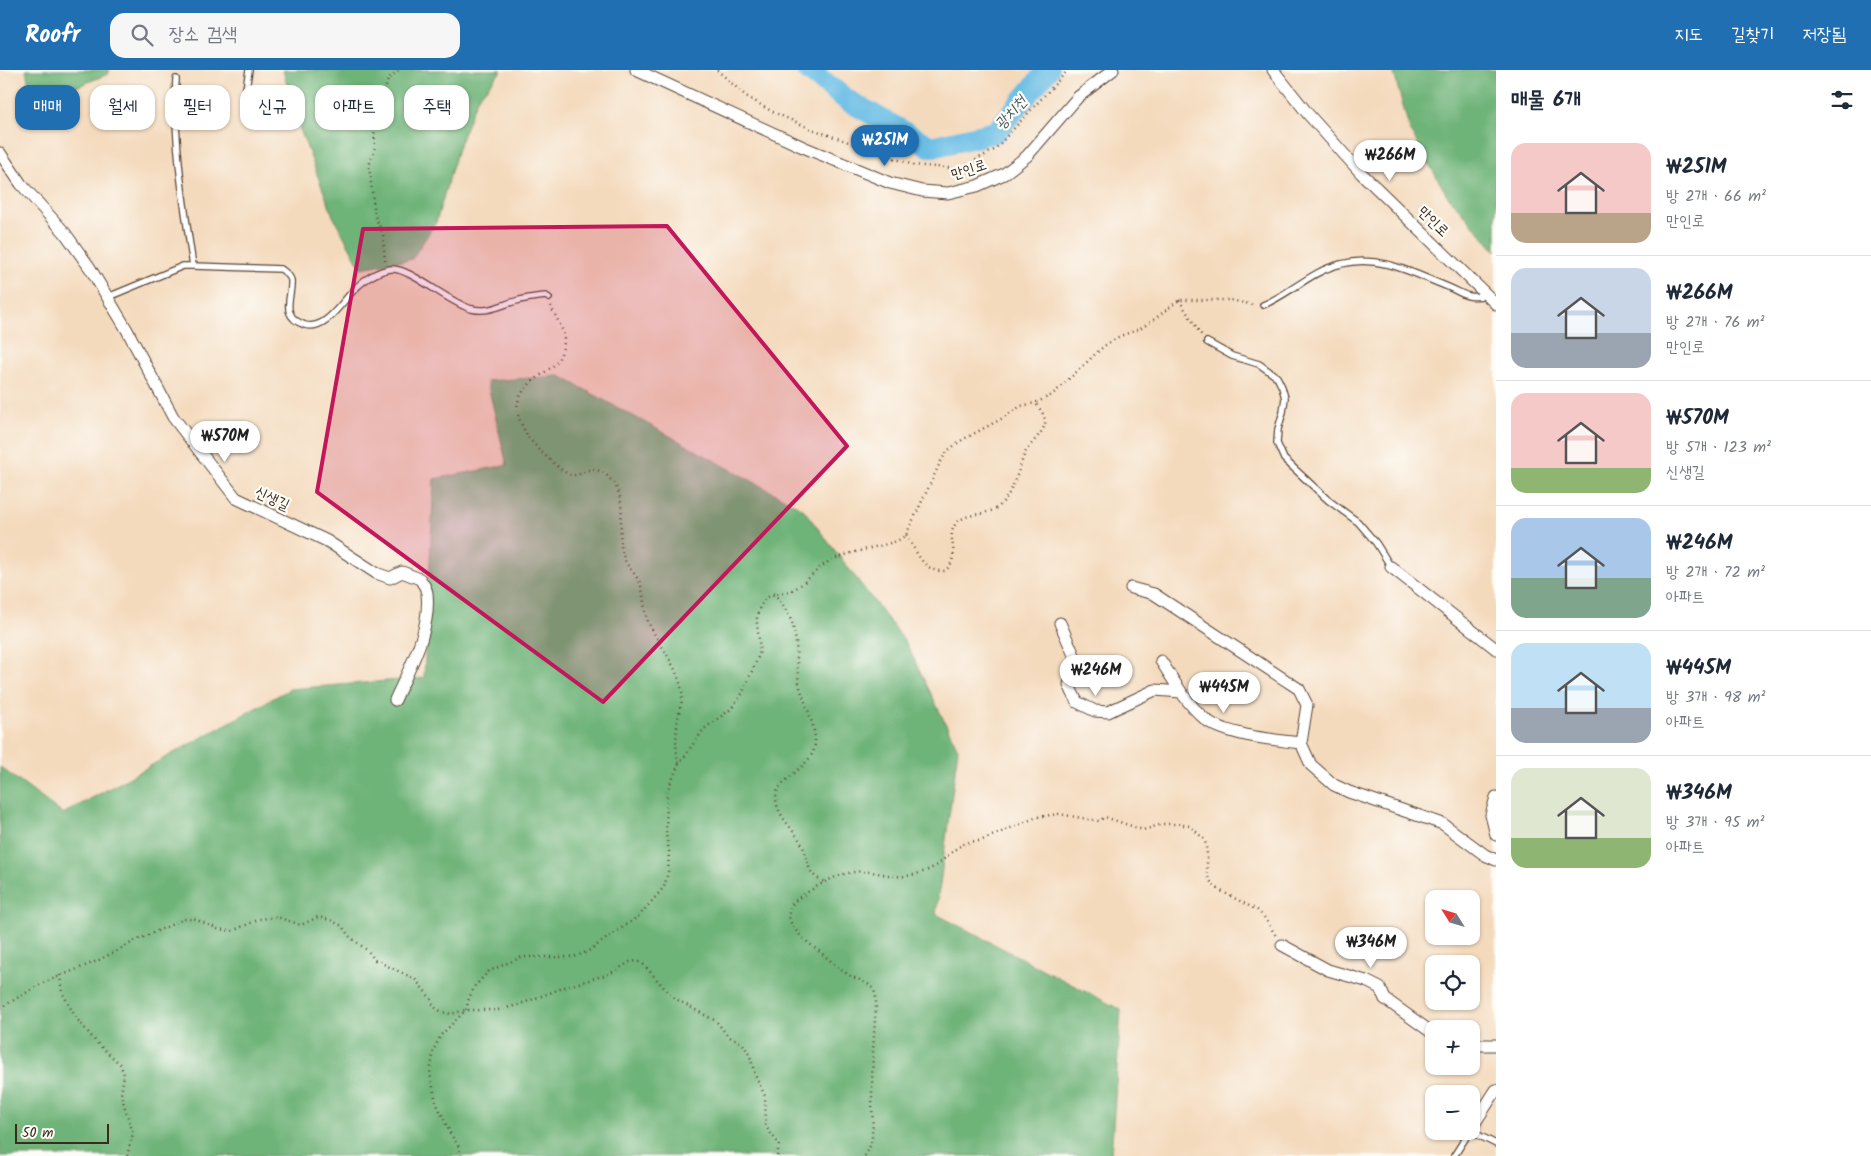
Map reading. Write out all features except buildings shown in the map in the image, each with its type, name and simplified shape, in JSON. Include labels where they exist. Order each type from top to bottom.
[{"type":"street","name":"만인로","points":[[636,70],[803,148],[890,183],[922,191],[948,193],[977,186],[1004,174],[1027,156],[1078,97],[1113,70]]},
{"type":"street","name":"만인로","points":[[1273,70],[1308,114],[1361,173],[1492,299]]},
{"type":"street","name":"신생길","points":[[0,153],[21,184],[65,233],[108,297],[173,417],[236,498],[327,541],[376,573],[390,578],[402,572],[420,579],[427,591],[424,625],[419,648],[395,700]]},
{"type":"street","points":[[1391,567],[1496,649]]},
{"type":"street","points":[[1131,588],[1154,594],[1299,689],[1307,705],[1301,743],[1311,765],[1334,785],[1349,792],[1443,824],[1485,855],[1496,860]]},
{"type":"street","points":[[1060,623],[1077,662],[1069,685],[1077,702],[1095,711],[1108,712],[1155,690],[1181,692]]},
{"type":"street","points":[[1161,661],[1187,701],[1206,720],[1231,732],[1301,743]]},
{"type":"street","points":[[1496,797],[1491,815],[1496,835]]},
{"type":"street","points":[[1282,945],[1328,970],[1366,981],[1380,988],[1385,999],[1425,1028]]},
{"type":"street","points":[[1480,1045],[1496,1045]]},
{"type":"street","points":[[1480,1115],[1496,1090]]},
{"type":"lane","points":[[246,85],[249,70]]},
{"type":"lane","points":[[176,79],[174,112],[184,206],[193,266]]},
{"type":"lane","points":[[1263,305],[1314,274],[1340,264],[1363,260],[1381,262],[1404,269],[1457,290],[1467,297],[1492,299]]},
{"type":"lane","points":[[108,297],[184,266],[193,266],[281,269],[291,279],[288,309],[294,319],[303,324],[313,326],[333,314],[356,288],[366,280],[388,270],[399,270],[470,309],[492,309],[516,301],[546,296],[549,298]]},
{"type":"lane","points":[[1207,342],[1232,356],[1259,364],[1277,377],[1285,398],[1277,443],[1284,459],[1328,500],[1358,522],[1376,543],[1391,567]]},
{"type":"lane","points":[[1480,1135],[1496,1144]]},
{"type":"lane","points":[[1454,1156],[1464,1140]]},
{"type":"path","points":[[388,270],[384,259],[383,234],[375,216],[369,166],[375,146],[374,126],[381,115],[388,79],[399,70]]},
{"type":"path","points":[[717,70],[746,96],[771,111],[809,128],[912,165],[959,169],[994,150],[1068,70]]},
{"type":"path","points":[[549,298],[554,317],[564,333],[562,348],[554,365],[534,380],[521,396],[517,406],[519,416],[527,436],[561,471],[570,475],[577,475],[592,469],[602,472],[611,479],[618,489],[621,502],[620,545],[624,559],[640,582],[644,612],[672,664],[682,692],[678,718],[676,755],[679,764]]},
{"type":"path","points":[[460,1156],[458,1145],[451,1135],[436,1102],[430,1073],[434,1049],[442,1035],[466,1010],[468,998],[475,986],[489,971],[522,957],[573,957],[588,952],[628,924],[650,904],[664,887],[668,873],[669,851],[666,835],[667,791],[679,764],[704,729],[731,709],[742,694],[759,655],[757,623],[758,612],[762,603],[774,593],[785,593],[794,589],[813,572],[830,561],[897,541],[906,535],[940,463],[948,451],[962,440],[1021,406],[1035,403],[1052,395],[1104,346],[1120,336],[1140,329],[1179,300],[1230,300],[1263,305]]},
{"type":"path","points":[[1179,300],[1197,330],[1207,342]]},
{"type":"path","points":[[906,535],[927,566],[935,572],[945,571],[952,565],[954,554],[952,533],[955,525],[963,519],[993,510],[1000,505],[1007,496],[1030,444],[1044,426],[1045,418],[1035,403]]},
{"type":"path","points":[[774,593],[793,624],[799,681],[810,715],[814,740],[813,752],[797,772],[778,789],[776,797],[783,817],[803,846],[805,859],[813,875],[824,882]]},
{"type":"path","points":[[865,1156],[871,1142],[876,1001],[874,991],[868,984],[837,968],[802,938],[792,926],[789,913],[790,906],[798,898],[824,882],[855,872],[908,876],[926,871],[941,863],[957,846],[971,841],[980,841],[1037,817],[1067,815],[1084,820],[1099,821],[1105,817],[1143,830],[1163,824],[1177,824],[1190,826],[1205,840],[1207,875],[1212,884],[1221,891],[1257,910],[1264,917],[1282,945]]},
{"type":"path","points":[[0,1008],[60,974],[97,961],[184,919],[195,919],[232,931],[260,919],[277,917],[301,925],[318,917],[330,920],[342,926],[349,936],[368,951],[375,960],[415,979],[430,998],[434,1007],[442,1012],[451,1014],[466,1010],[498,1010],[518,1005],[565,987],[609,974],[630,962],[638,961],[679,1001],[716,1021],[728,1036],[743,1044],[750,1056],[765,1096],[766,1127],[780,1144],[777,1156]]},
{"type":"path","points":[[60,974],[62,992],[76,1018],[98,1044],[120,1064],[124,1074],[121,1095],[132,1133],[127,1156]]},
{"type":"highlighted area","points":[[667,226],[847,446],[603,702],[317,492],[363,229]]},
{"type":"green space","points":[[26,70],[110,70],[108,74],[80,85],[29,85]]},
{"type":"green space","points":[[283,70],[502,70],[477,99],[469,119],[469,85],[404,85],[404,130],[465,130],[436,222],[412,259],[361,268],[333,216],[300,130],[305,130],[305,85],[287,85]]},
{"type":"green space","points":[[1393,70],[1496,70],[1496,251],[1447,195],[1410,131]]},
{"type":"green space","points":[[560,376],[803,509],[906,643],[958,749],[936,914],[1121,1010],[1111,1156],[0,1156],[0,767],[63,814],[290,689],[424,678],[434,479],[507,465],[487,381]]},
{"type":"waterway","name":"광치천","points":[[808,70],[847,100],[931,147],[996,132],[1048,70]]}]
